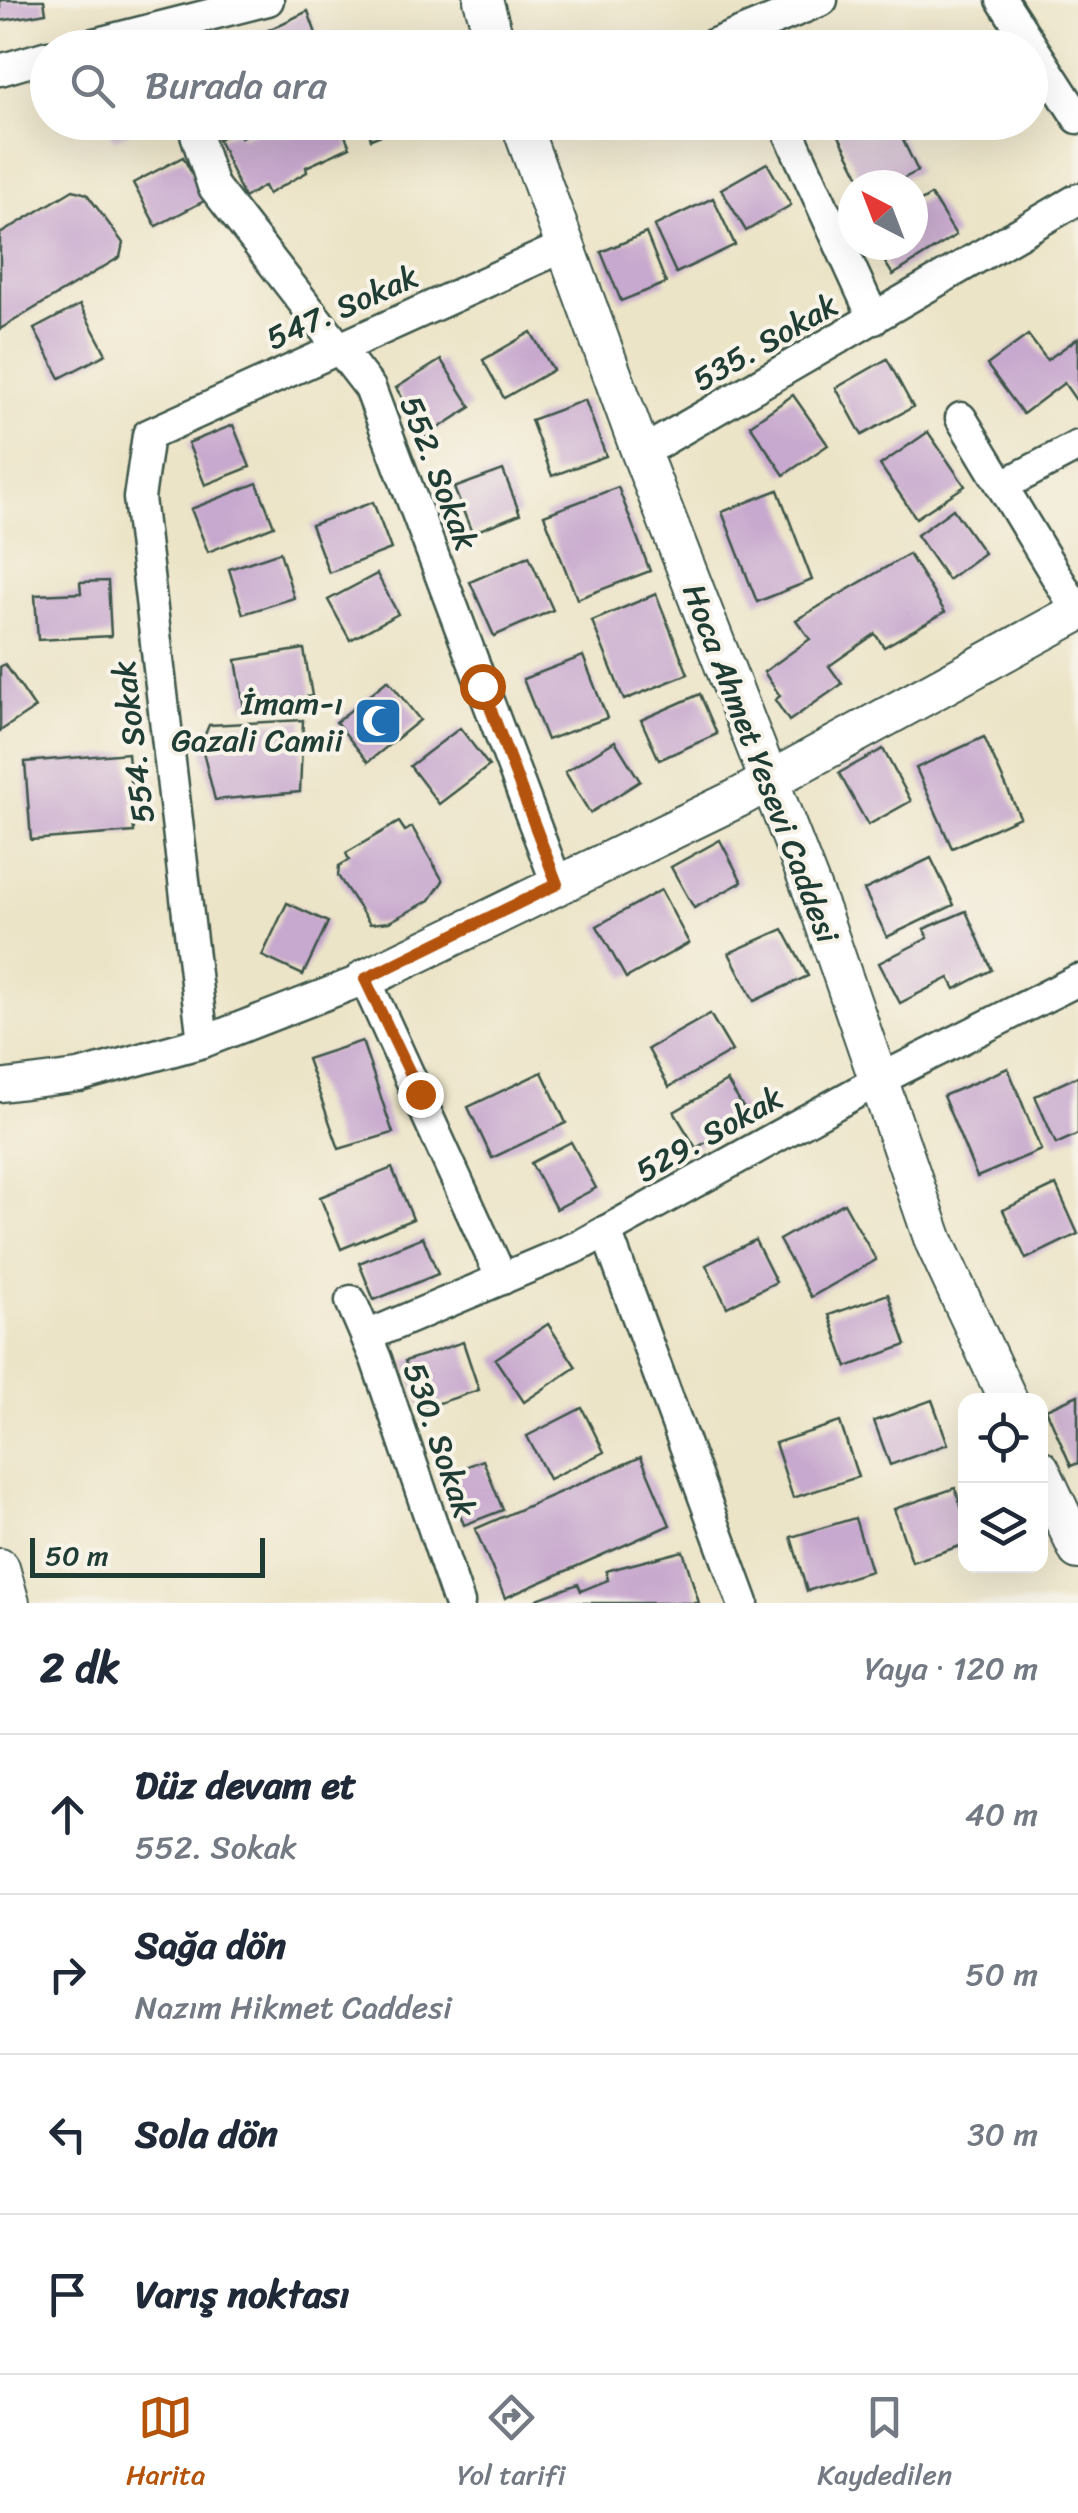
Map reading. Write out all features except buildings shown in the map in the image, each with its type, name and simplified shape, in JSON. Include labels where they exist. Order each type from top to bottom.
[{"type":"street","points":[[171,24],[268,0]]},
{"type":"street","points":[[483,0],[492,30]]},
{"type":"street","points":[[766,30],[822,0]]},
{"type":"street","points":[[1002,0],[1021,30]]},
{"type":"street","points":[[0,70],[30,61]]},
{"type":"street","points":[[1048,71],[1078,118]]},
{"type":"street","name":"552. Sokak","points":[[198,140],[214,186],[370,388],[557,884]]},
{"type":"street","name":"Hoca Ahmet Yesevi Caddesi","points":[[527,140],[641,453],[821,914],[934,1241],[1005,1393]]},
{"type":"street","points":[[792,140],[874,319]]},
{"type":"street","name":"535. Sokak","points":[[641,453],[1078,199]]},
{"type":"street","name":"547. Sokak","points":[[148,434],[565,246]]},
{"type":"street","points":[[0,1086],[79,1076],[203,1042],[365,979],[770,780],[1078,612],[961,418]]},
{"type":"street","name":"554. Sokak","points":[[148,434],[140,498],[203,1042]]},
{"type":"street","points":[[1002,486],[1078,446]]},
{"type":"street","points":[[365,979],[502,1279]]},
{"type":"street","name":"529. Sokak","points":[[367,1336],[579,1246],[879,1080],[1078,980]]},
{"type":"street","points":[[606,1231],[743,1603]]},
{"type":"street","name":"530. Sokak","points":[[351,1301],[367,1336],[459,1603]]},
{"type":"street","points":[[1046,1483],[1078,1550]]},
{"type":"street","points":[[0,1568],[10,1603]]},
{"type":"place","name":"İmam-ı Gazali Camii","points":[[378,721]]},
{"type":"route","points":[[420,1094],[365,979],[557,884],[482,686]]}]
